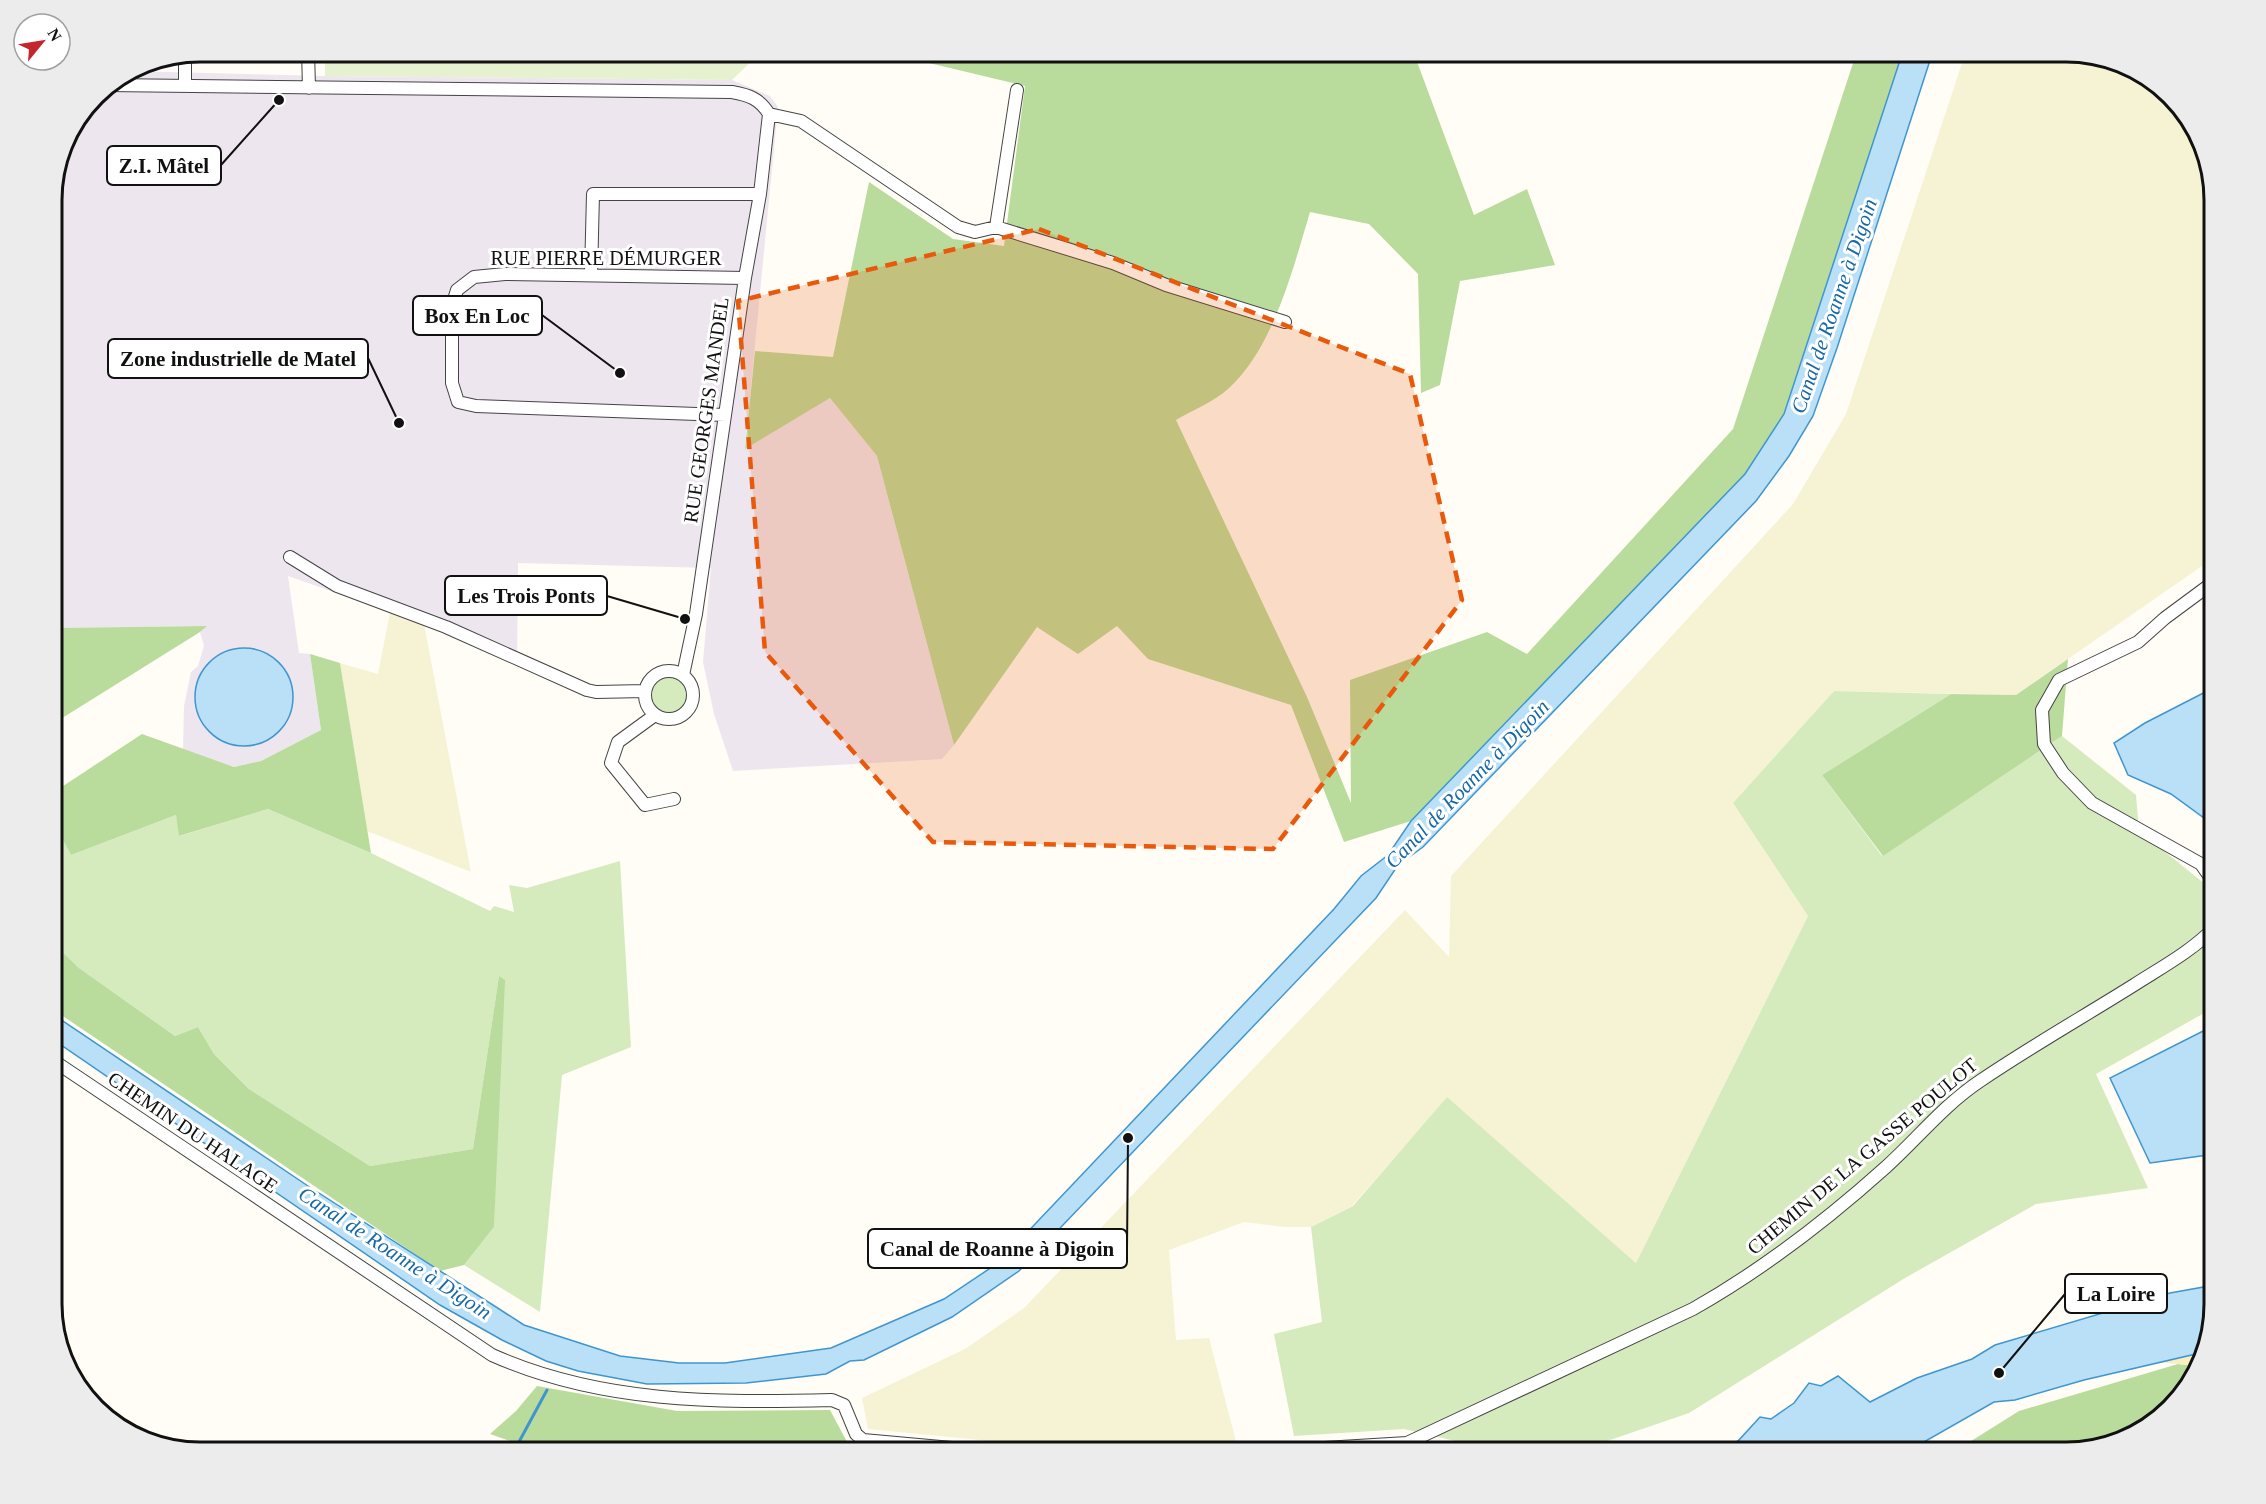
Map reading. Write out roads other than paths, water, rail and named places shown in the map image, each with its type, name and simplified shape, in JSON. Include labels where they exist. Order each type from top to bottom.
[{"type":"street","points":[[309,62],[309,88]]},
{"type":"street","points":[[185,63],[185,86]]},
{"type":"street","points":[[123,85],[732,92],[762,102],[769,114],[801,121],[958,227],[975,232],[996,227],[1125,268],[1166,285],[1285,322]]},
{"type":"street","points":[[996,227],[1017,90]]},
{"type":"street","name":"RUE GEORGES MANDEL","points":[[655,715],[671,719],[686,712],[693,698],[693,689],[683,675],[696,614],[745,278],[760,194],[769,114]]},
{"type":"street","points":[[591,275],[593,194],[760,194]]},
{"type":"street","name":"RUE PIERRE DÉMURGER","points":[[725,415],[476,406],[458,402],[452,383],[452,306],[458,290],[474,278],[505,274],[745,278]]},
{"type":"street","points":[[290,557],[337,586],[446,627],[587,690],[596,692],[645,691]]},
{"type":"street","points":[[2204,589],[2165,618],[2138,642],[2059,680],[2042,710],[2044,744],[2063,773],[2092,803],[2201,864],[2204,868]]},
{"type":"street","points":[[674,799],[645,805],[611,763],[618,742],[655,715],[646,704],[645,691],[657,674],[670,671],[683,675]]},
{"type":"street","name":"CHEMIN DE LA GASSE POULOT","points":[[1409,1442],[1693,1309],[1738,1284],[1869,1181],[1946,1107],[1979,1081],[2204,938]]},
{"type":"street","name":"CHEMIN DU HALAGE","points":[[62,1066],[492,1355],[530,1372],[588,1387],[641,1397],[722,1402],[832,1400],[843,1405],[856,1434],[863,1440],[885,1442]]},
{"type":"water","points":[[1899,62],[1929,62],[1813,416],[1789,456],[1756,501],[1423,847],[1398,865],[1376,898],[1019,1271],[952,1317],[864,1360],[850,1361],[826,1374],[746,1383],[647,1384],[578,1371],[546,1361],[502,1340],[440,1305],[62,1046],[62,1020],[308,1186],[524,1325],[620,1356],[679,1363],[725,1363],[831,1348],[944,1299],[995,1265],[1334,909],[1361,876],[1388,855],[1411,821],[1745,474],[1784,414]]},
{"type":"water","points":[[244,648],[263,652],[279,662],[289,678],[293,697],[289,716],[279,732],[263,742],[244,746],[225,742],[209,732],[199,716],[195,697],[199,678],[209,662],[225,652]]},
{"type":"water","points":[[2204,693],[2204,818],[2171,794],[2128,775],[2114,743],[2145,723]]},
{"type":"water","points":[[2204,1031],[2204,1156],[2150,1163],[2110,1078]]},
{"type":"water","points":[[2204,1287],[2203,1322],[2195,1354],[2084,1380],[2015,1400],[1994,1402],[1924,1442],[1736,1442],[1760,1417],[1771,1419],[1794,1403],[1809,1383],[1821,1386],[1838,1376],[1870,1402],[1917,1378],[1972,1359],[1995,1345],[2170,1293]]},
{"type":"waterway","points":[[519,1442],[547,1390]]},
{"type":"place","name":"Z.I. Mâtel","points":[[279,100]]},
{"type":"place","name":"Box En Loc","points":[[620,373]]},
{"type":"place","name":"Zone industrielle de Matel","points":[[399,423]]},
{"type":"place","name":"Les Trois Ponts","points":[[685,619]]},
{"type":"place","name":"Canal de Roanne à Digoin","points":[[1128,1138]]},
{"type":"place","name":"La Loire","points":[[1999,1373]]}]
